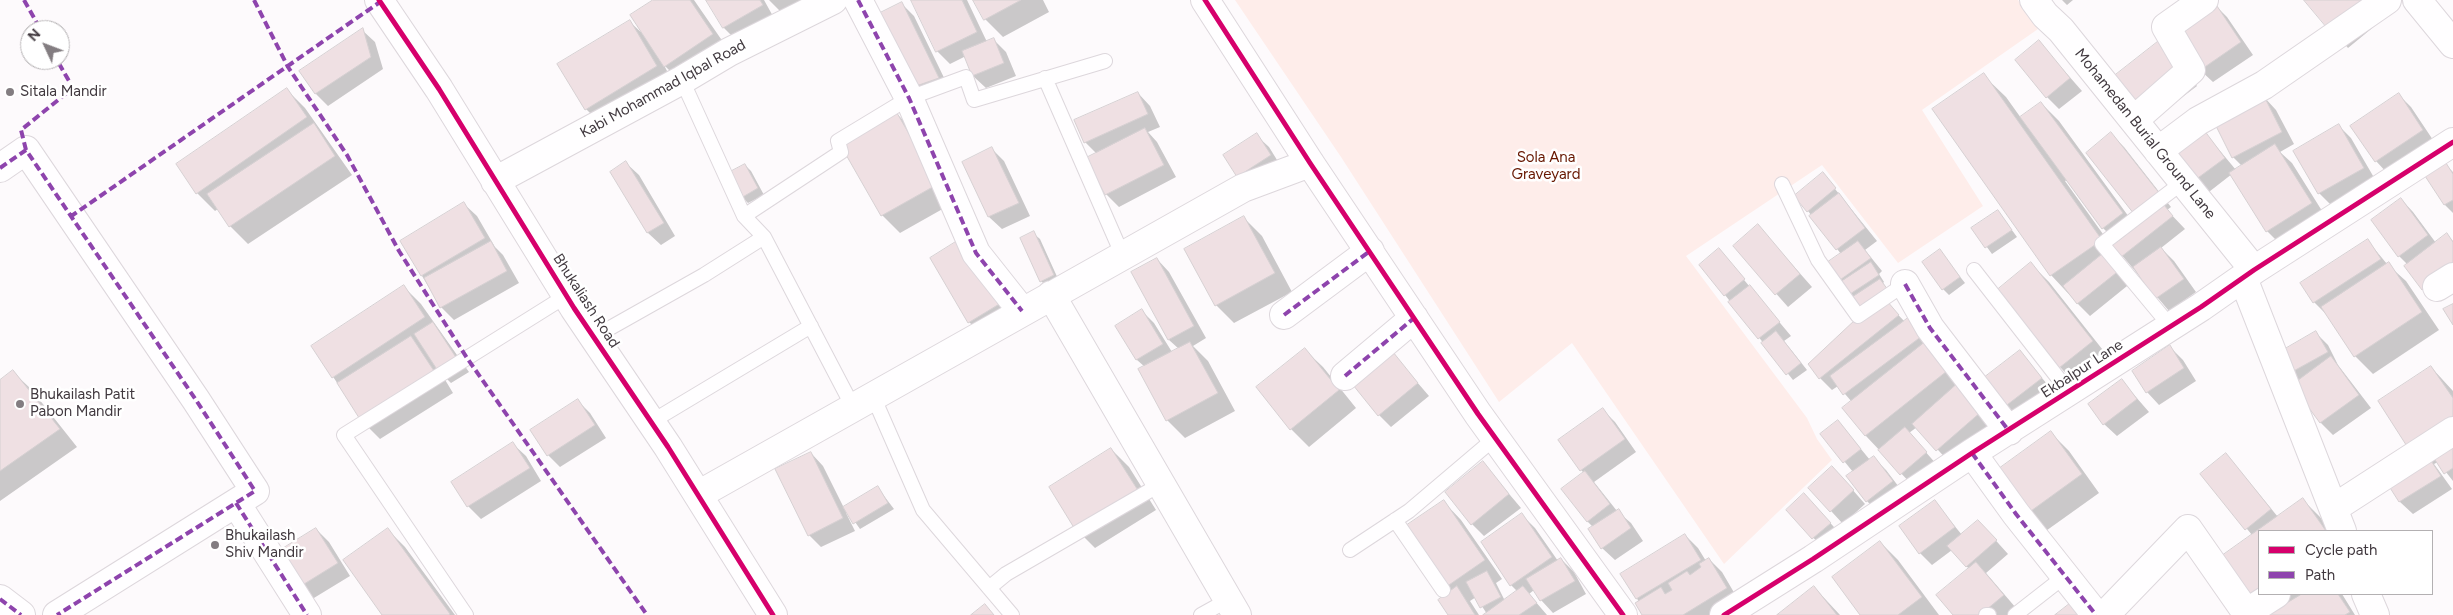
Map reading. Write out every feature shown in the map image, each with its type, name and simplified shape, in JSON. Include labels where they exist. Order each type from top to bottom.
[{"type":"street","name":"Bhukaliash Road","points":[[379,0],[439,89],[566,296],[651,422],[774,615]]},
{"type":"street","name":"Kabi Mohammad Iqbal Road","points":[[496,181],[682,80],[729,52],[833,0]]},
{"type":"street","points":[[858,0],[909,98],[976,253],[1022,311]]},
{"type":"street","points":[[1205,0],[1310,163],[1495,438],[1623,615]]},
{"type":"street","name":"Mohamedan Burial Ground Lane","points":[[2034,0],[2183,182],[2249,274],[2338,520]]},
{"type":"street","points":[[2134,120],[2191,70],[2166,27],[2204,0]]},
{"type":"street","points":[[2158,151],[2198,121],[2280,75],[2387,0]]},
{"type":"street","points":[[2417,0],[2453,44]]},
{"type":"street","name":"Ekbalpur Lane","points":[[1724,615],[1814,559],[1972,453],[2009,431],[2453,142]]},
{"type":"street","points":[[0,168],[26,150],[196,400],[255,491],[57,615]]},
{"type":"street","points":[[698,495],[1122,254],[1243,188],[1310,163]]},
{"type":"street","points":[[1284,315],[1370,252]]},
{"type":"street","points":[[1904,284],[1930,328],[2009,431]]},
{"type":"street","points":[[1051,295],[1233,608]]},
{"type":"street","points":[[1346,376],[1414,318]]},
{"type":"street","points":[[2338,520],[2453,431]]},
{"type":"street","points":[[1972,453],[2096,615]]},
{"type":"street","points":[[236,503],[307,615]]},
{"type":"street","points":[[2105,615],[2188,529],[2247,614],[2275,595]]},
{"type":"street","points":[[2366,595],[2375,615]]},
{"type":"street","points":[[0,599],[21,615]]},
{"type":"lane","points":[[744,216],[841,152],[838,141],[909,98],[966,77],[974,100],[1105,61]]},
{"type":"lane","points":[[1045,78],[1122,254]]},
{"type":"lane","points":[[682,80],[744,216],[764,237],[811,326],[863,402],[923,510],[1012,615]]},
{"type":"lane","points":[[2171,326],[2102,244],[2183,182]]},
{"type":"lane","points":[[1782,184],[1818,260],[1858,316],[1904,284]]},
{"type":"lane","points":[[594,337],[704,275],[764,237]]},
{"type":"lane","points":[[1974,270],[2069,392]]},
{"type":"lane","points":[[466,615],[344,435],[566,296]]},
{"type":"lane","points":[[651,422],[811,326]]},
{"type":"lane","points":[[1350,550],[1409,511],[1495,438]]},
{"type":"lane","points":[[989,588],[1006,574],[1161,484]]},
{"type":"lane","points":[[1395,520],[1443,590]]},
{"type":"lane","points":[[2016,615],[2065,576]]},
{"type":"lane","points":[[1201,615],[1233,608]]},
{"type":"green space","name":"Sola Ana Graveyard","points":[[1235,0],[2018,0],[2038,29],[1922,110],[1983,206],[1898,263],[1822,165],[1686,256],[1807,418],[1817,439],[1832,460],[1724,564],[1572,343],[1499,402],[1341,157]]},
{"type":"building","points":[[653,0],[690,0],[713,34],[664,67],[630,15]]},
{"type":"building","points":[[706,0],[760,0],[763,5],[723,28]]},
{"type":"building","points":[[911,0],[962,0],[977,32],[936,52]]},
{"type":"building","points":[[973,0],[1021,0],[984,20]]},
{"type":"building","points":[[2304,0],[2368,0],[2330,31]]},
{"type":"building","points":[[902,2],[939,78],[916,86],[876,15]]},
{"type":"building","points":[[2215,3],[2241,42],[2199,71],[2173,32]]},
{"type":"building","points":[[630,20],[657,66],[585,110],[557,64]]},
{"type":"building","points":[[363,28],[371,57],[315,94],[299,71]]},
{"type":"building","points":[[994,38],[1004,63],[972,76],[962,51]]},
{"type":"building","points":[[2039,40],[2070,78],[2046,98],[2015,60]]},
{"type":"building","points":[[2160,40],[2185,72],[2134,112],[2109,80]]},
{"type":"building","points":[[1984,73],[2102,240],[2050,276],[1932,109]]},
{"type":"building","points":[[287,88],[307,117],[196,194],[176,164]]},
{"type":"building","points":[[1138,92],[1148,114],[1084,143],[1074,120]]},
{"type":"building","points":[[2399,93],[2423,130],[2375,162],[2350,126]]},
{"type":"building","points":[[2264,96],[2282,132],[2232,158],[2214,122]]},
{"type":"building","points":[[2041,102],[2123,213],[2102,229],[2020,117]]},
{"type":"building","points":[[897,113],[938,184],[881,216],[841,146]]},
{"type":"building","points":[[314,123],[335,156],[229,227],[207,194]]},
{"type":"building","points":[[2339,124],[2364,168],[2318,194],[2293,151]]},
{"type":"building","points":[[2201,126],[2225,158],[2191,183],[2167,152]]},
{"type":"building","points":[[1145,128],[1164,165],[1105,195],[1086,158]]},
{"type":"building","points":[[2111,132],[2160,194],[2134,214],[2086,153]]},
{"type":"building","points":[[1257,133],[1271,155],[1237,177],[1223,155]]},
{"type":"building","points":[[2275,144],[2312,203],[2266,232],[2229,173]]},
{"type":"building","points":[[992,147],[1019,203],[988,217],[962,162]]},
{"type":"building","points":[[626,161],[664,223],[647,233],[610,172]]},
{"type":"building","points":[[2446,163],[2453,174],[2453,200],[2444,205],[2425,176]]},
{"type":"building","points":[[745,164],[758,188],[741,198],[728,173]]},
{"type":"building","points":[[1823,172],[1836,188],[1807,212],[1794,196]]},
{"type":"building","points":[[1839,193],[1865,228],[1836,250],[1809,216]]},
{"type":"building","points":[[2401,198],[2428,235],[2398,257],[2371,220]]},
{"type":"building","points":[[464,202],[485,238],[421,276],[400,241]]},
{"type":"building","points":[[2164,205],[2173,216],[2121,257],[2112,246]]},
{"type":"building","points":[[1998,210],[2012,230],[1985,248],[1971,228]]},
{"type":"building","points":[[1244,216],[1275,273],[1215,306],[1184,249]]},
{"type":"building","points":[[1758,224],[1800,274],[1775,295],[1733,246]]},
{"type":"building","points":[[1034,231],[1054,275],[1040,282],[1020,238]]},
{"type":"building","points":[[2447,233],[2453,242],[2453,266],[2422,290],[2404,266]]},
{"type":"building","points":[[962,238],[1001,303],[968,323],[930,258]]},
{"type":"building","points":[[2368,239],[2381,259],[2313,303],[2300,283]]},
{"type":"building","points":[[491,241],[507,271],[440,308],[424,278]]},
{"type":"building","points":[[1858,241],[1871,258],[1837,282],[1825,264]]},
{"type":"building","points":[[2161,247],[2184,279],[2155,299],[2133,267]]},
{"type":"building","points":[[1719,248],[1745,279],[1724,296],[1699,265]]},
{"type":"building","points":[[1940,249],[1960,277],[1942,290],[1922,262]]},
{"type":"building","points":[[2106,251],[2121,269],[2077,304],[2063,286]]},
{"type":"building","points":[[1157,258],[1194,326],[1168,340],[1131,272]]},
{"type":"building","points":[[1871,262],[1879,275],[1847,296],[1839,283]]},
{"type":"building","points":[[2031,262],[2093,341],[2059,368],[1997,290]]},
{"type":"building","points":[[2389,262],[2422,312],[2354,357],[2321,307]]},
{"type":"building","points":[[1880,279],[1888,290],[1859,310],[1851,298]]},
{"type":"building","points":[[404,285],[425,317],[332,378],[311,346]]},
{"type":"building","points":[[1750,285],[1780,322],[1758,339],[1728,302]]},
{"type":"building","points":[[1887,301],[1899,315],[1819,379],[1808,364],[1856,319]]},
{"type":"building","points":[[2453,304],[2453,325],[2443,309]]},
{"type":"building","points":[[1142,309],[1163,344],[1136,360],[1115,326]]},
{"type":"building","points":[[1908,318],[1922,336],[1843,395],[1830,376]]},
{"type":"building","points":[[433,322],[457,359],[438,371],[414,334]]},
{"type":"building","points":[[1776,331],[1801,363],[1786,375],[1761,343]]},
{"type":"building","points":[[2316,331],[2328,352],[2290,373],[2278,353]]},
{"type":"building","points":[[411,336],[436,374],[361,421],[337,383]]},
{"type":"building","points":[[1190,342],[1218,393],[1166,421],[1138,369]]},
{"type":"building","points":[[1925,342],[1947,371],[1865,436],[1842,408]]},
{"type":"building","points":[[2170,345],[2184,368],[2146,393],[2132,371]]},
{"type":"building","points":[[1305,348],[1339,390],[1290,430],[1256,387]]},
{"type":"building","points":[[2020,350],[2042,378],[2003,408],[1981,380]]},
{"type":"building","points":[[1393,352],[1418,383],[1378,416],[1353,385]]},
{"type":"building","points":[[2331,356],[2359,395],[2320,423],[2292,385]]},
{"type":"building","points":[[2431,366],[2453,398],[2453,422],[2410,451],[2378,401]]},
{"type":"building","name":"Bhukailash Patit Pabon Mandir","points":[[13,370],[60,429],[0,471],[0,380]]},
{"type":"building","points":[[2122,379],[2137,399],[2103,425],[2088,404]]},
{"type":"building","points":[[1957,384],[1982,411],[1936,451],[1912,424]]},
{"type":"building","points":[[578,399],[595,425],[547,456],[530,430]]},
{"type":"building","points":[[1603,408],[1625,439],[1580,471],[1558,440]]},
{"type":"building","points":[[1838,420],[1861,449],[1843,463],[1820,434]]},
{"type":"building","points":[[1905,427],[1927,452],[1900,475],[1878,450]]},
{"type":"building","points":[[2051,431],[2082,474],[2024,516],[1993,473]]},
{"type":"building","points":[[2453,441],[2453,468],[2444,474],[2432,455]]},
{"type":"building","points":[[513,442],[530,468],[467,507],[451,482]]},
{"type":"building","points":[[1111,448],[1139,492],[1076,531],[1049,487]]},
{"type":"building","points":[[811,452],[843,518],[808,536],[775,469]]},
{"type":"building","points":[[2226,453],[2271,509],[2245,530],[2200,474]]},
{"type":"building","points":[[1874,456],[1893,481],[1866,502],[1846,476]]},
{"type":"building","points":[[2428,456],[2441,476],[2399,502],[2387,483]]},
{"type":"building","points":[[1483,461],[1509,494],[1471,525],[1445,492]]},
{"type":"building","points":[[1832,466],[1854,490],[1830,512],[1808,488]]},
{"type":"building","points":[[1585,471],[1610,504],[1587,522],[1561,489]]},
{"type":"building","points":[[878,486],[888,503],[853,524],[843,507]]},
{"type":"building","points":[[1804,493],[1831,523],[1812,539],[1786,510]]},
{"type":"building","points":[[2303,498],[2325,530],[2258,530]]},
{"type":"building","points":[[1444,500],[1485,560],[1446,587],[1404,527]]},
{"type":"building","points":[[1935,500],[1955,527],[1919,554],[1899,526]]},
{"type":"building","points":[[1619,509],[1631,528],[1601,549],[1588,529]]},
{"type":"building","points":[[1522,513],[1552,557],[1510,586],[1481,542]]},
{"type":"building","points":[[1978,520],[1997,540],[1966,567],[1947,546]]},
{"type":"building","points":[[316,528],[338,563],[296,589],[274,554]]},
{"type":"building","points":[[388,528],[449,615],[382,615],[343,560]]},
{"type":"building","points":[[2258,530],[2258,595],[2247,604],[2216,560]]},
{"type":"building","points":[[1685,534],[1701,560],[1636,599],[1620,574]]},
{"type":"building","points":[[1880,541],[1922,597],[1898,615],[1860,615],[1832,577]]},
{"type":"building","points":[[1561,558],[1575,581],[1540,601],[1526,579]]},
{"type":"building","points":[[1709,558],[1727,588],[1683,615],[1642,615],[1635,603],[1661,587],[1665,594],[1672,590],[1668,583],[1687,571],[1690,575],[1701,567],[1699,564]]},
{"type":"building","points":[[1976,562],[2004,595],[1980,615],[1953,615],[1936,595]]},
{"type":"building","points":[[1487,571],[1501,597],[1480,608],[1466,582]]},
{"type":"building","points":[[1457,586],[1475,615],[1448,615],[1438,600]]},
{"type":"building","points":[[1523,586],[1537,603],[1519,615],[1483,615]]},
{"type":"building","points":[[1814,586],[1837,615],[1777,615]]},
{"type":"building","points":[[2300,595],[2339,595],[2350,612],[2345,615],[2267,615]]},
{"type":"building","points":[[2077,598],[2091,615],[2055,615]]},
{"type":"building","points":[[985,604],[994,615],[971,615]]},
{"type":"marked path","points":[[24,0],[35,20]]},
{"type":"marked path","points":[[254,0],[288,67],[347,155],[399,251],[467,358],[647,615]]},
{"type":"marked path","points":[[858,0],[909,98],[976,253],[1022,311]]},
{"type":"marked path","points":[[70,217],[380,2]]},
{"type":"marked path","points":[[26,150],[21,130],[73,88],[63,70]]},
{"type":"marked path","points":[[0,168],[26,150],[196,400],[255,491],[57,615]]},
{"type":"marked path","points":[[1284,315],[1370,251]]},
{"type":"marked path","points":[[1905,284],[1930,328],[2009,431]]},
{"type":"marked path","points":[[1345,376],[1414,318]]},
{"type":"marked path","points":[[1972,453],[2016,514],[2096,615]]},
{"type":"marked path","points":[[236,503],[307,615]]},
{"type":"marked path","points":[[0,599],[21,615]]},
{"type":"cycle path","points":[[379,0],[439,89],[574,308],[668,447],[773,615]]},
{"type":"cycle path","points":[[1205,0],[1310,163],[1478,414],[1623,615]]},
{"type":"cycle path","points":[[1724,615],[2453,142]]},
{"type":"place","name":"Sitala Mandir","points":[[10,92]]},
{"type":"place","name":"Bhukailash Patit Pabon Mandir","points":[[20,404]]},
{"type":"place","name":"Bhukailash Shiv Mandir","points":[[215,545]]}]
